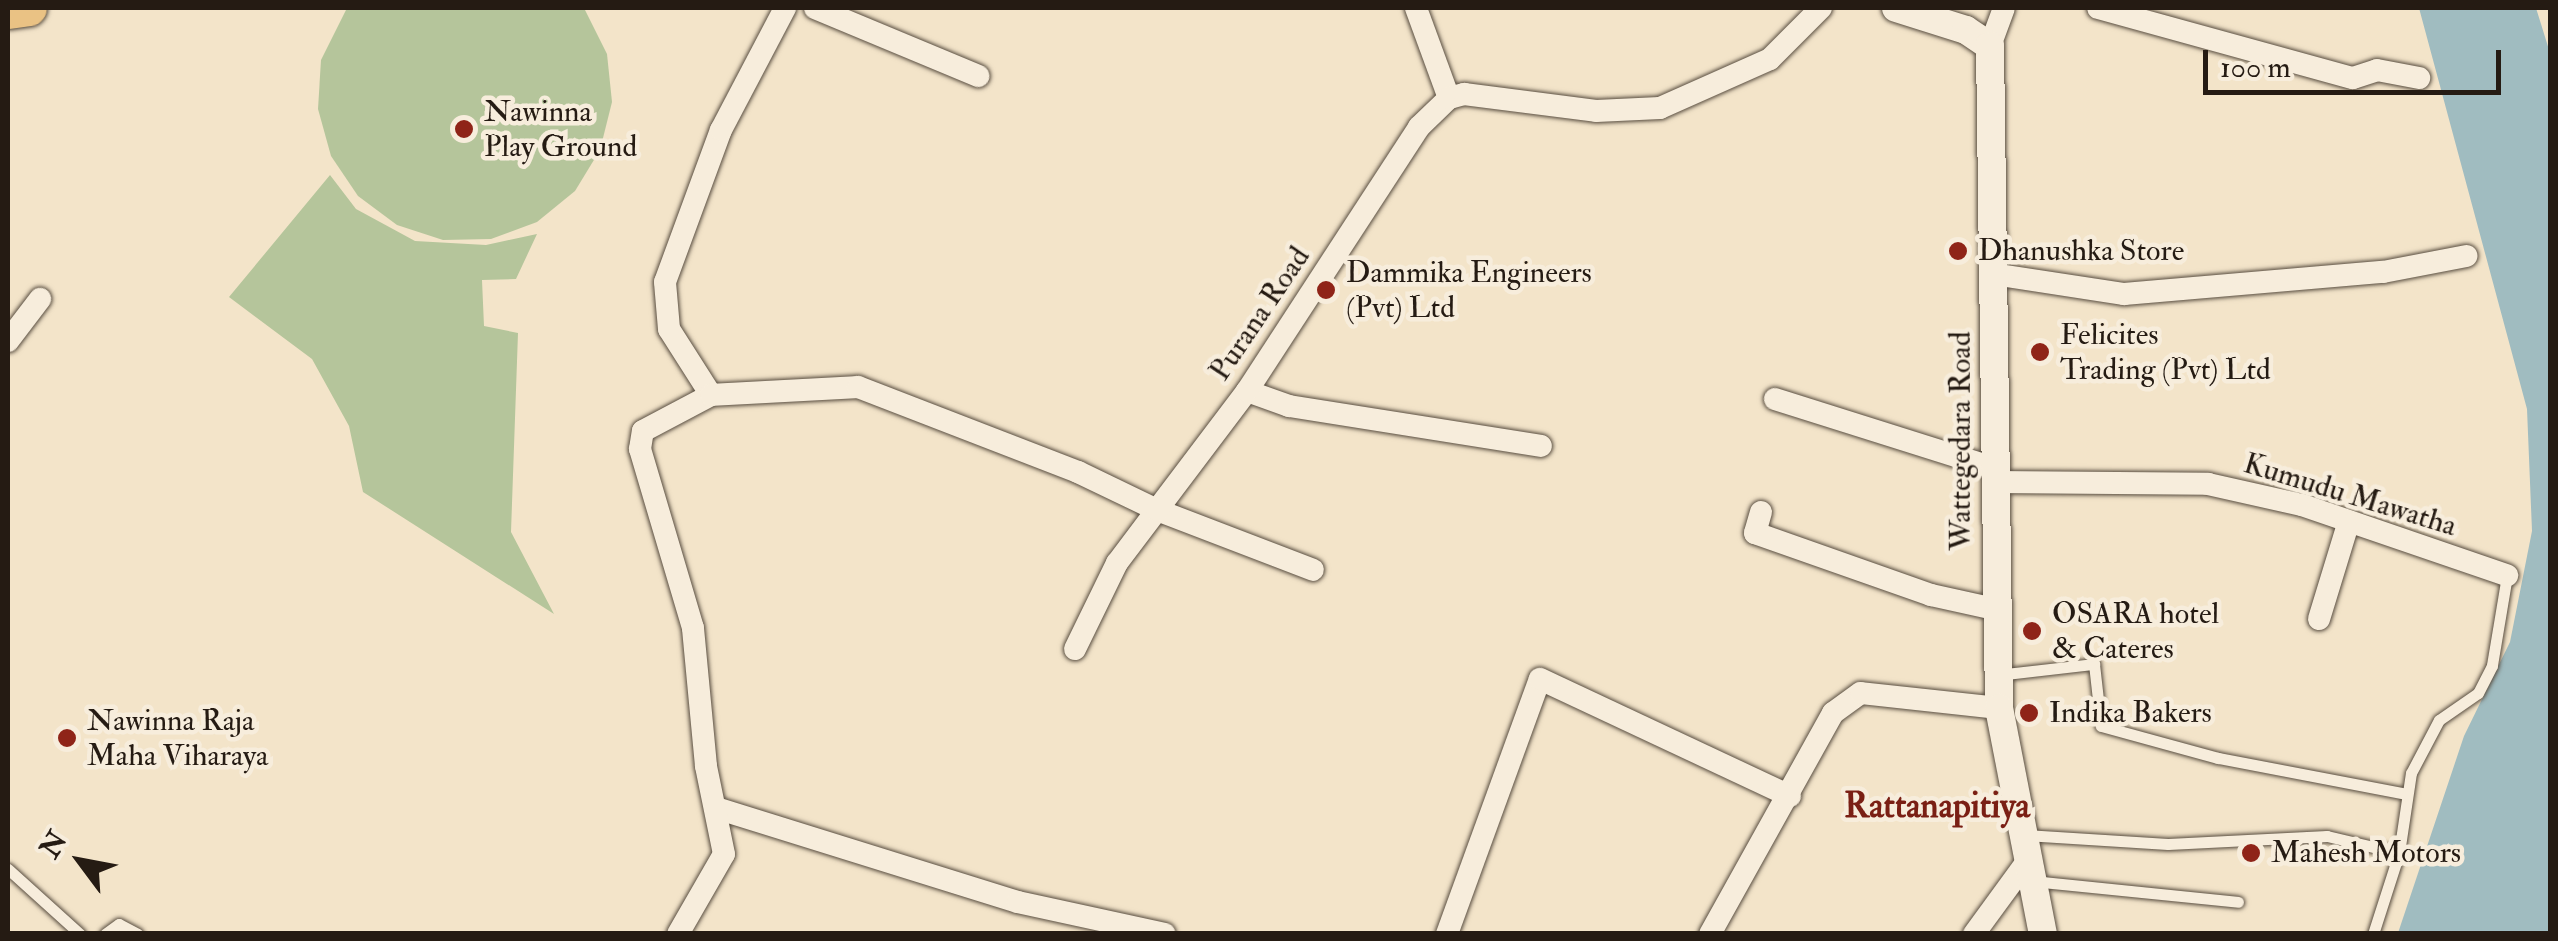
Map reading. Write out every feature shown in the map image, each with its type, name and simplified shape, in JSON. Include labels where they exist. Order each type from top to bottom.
[{"type":"highway","points":[[8,11],[29,8]]},
{"type":"street","points":[[712,396],[670,329],[664,282],[720,130],[785,8]]},
{"type":"street","points":[[815,8],[978,76]]},
{"type":"street","points":[[1416,8],[1449,98],[1464,94],[1596,112],[1660,108],[1770,59],[1821,8]]},
{"type":"street","points":[[1896,8],[1966,30],[1990,46],[2004,8]]},
{"type":"street","points":[[2098,8],[2353,78],[2377,70],[2419,78]]},
{"type":"street","name":"Wattegedara Road","points":[[1990,46],[1994,609],[1999,708],[2027,872],[2043,934]]},
{"type":"street","name":"Purana Road","points":[[1075,649],[1117,563],[1247,391],[1419,127],[1449,98]]},
{"type":"street","points":[[1993,274],[2124,294],[2383,272],[2466,256]]},
{"type":"street","points":[[8,342],[40,299]]},
{"type":"street","points":[[678,934],[724,854],[693,628],[640,449],[643,431],[712,396],[858,387],[1078,472],[1156,510],[1313,570]]},
{"type":"street","points":[[1247,391],[1289,406],[1542,446]]},
{"type":"street","name":"Kumudu Mawatha","points":[[1775,400],[1994,476],[2208,484],[2349,521],[2508,576]]},
{"type":"street","points":[[1761,512],[1755,534],[1931,595],[1994,609]]},
{"type":"street","points":[[2320,619],[2349,521]]},
{"type":"street","points":[[1446,934],[1540,680],[1790,796]]},
{"type":"street","points":[[1710,934],[1790,796],[1833,712],[1861,693],[1999,708]]},
{"type":"street","points":[[716,808],[1018,902],[1165,934]]},
{"type":"street","points":[[1974,934],[2027,872]]},
{"type":"lane","points":[[2372,934],[2399,853],[2411,773],[2439,720],[2478,694],[2492,666],[2508,576]]},
{"type":"lane","points":[[1998,675],[2094,664],[2100,726],[2218,758],[2408,794]]},
{"type":"lane","points":[[2021,835],[2168,844],[2327,836],[2399,853]]},
{"type":"lane","points":[[8,869],[80,934]]},
{"type":"lane","points":[[2027,872],[2238,902]]},
{"type":"lane","points":[[105,934],[119,924],[138,934]]},
{"type":"green space","name":"Nawinna Play Ground","points":[[347,8],[584,8],[607,54],[612,102],[600,150],[575,191],[537,222],[491,239],[443,240],[397,225],[358,196],[331,156],[318,109],[321,60]]},
{"type":"green space","points":[[330,175],[356,209],[415,241],[486,245],[537,234],[516,279],[482,280],[484,326],[518,333],[511,532],[554,614],[363,492],[349,426],[312,359],[229,297]]},
{"type":"water","points":[[2419,8],[2536,8],[2550,53],[2550,933],[2398,933],[2464,736],[2510,642],[2532,531],[2527,409]]},
{"type":"place","name":"Nawinna Play Ground","points":[[464,129]]},
{"type":"place","name":"Dhanushka Store","points":[[1958,251]]},
{"type":"place","name":"Dammika Engineers (Pvt) Ltd","points":[[1326,290]]},
{"type":"place","name":"Felicites Trading (Pvt) Ltd","points":[[2040,352]]},
{"type":"place","name":"OSARA hotel & Cateres","points":[[2032,631]]},
{"type":"place","name":"Indika Bakers","points":[[2029,713]]},
{"type":"place","name":"Nawinna Raja Maha Viharaya","points":[[67,738]]},
{"type":"place","name":"Mahesh Motors","points":[[2251,853]]},
{"type":"district","name":"Rattanapitiya","points":[[1937,806]]}]
